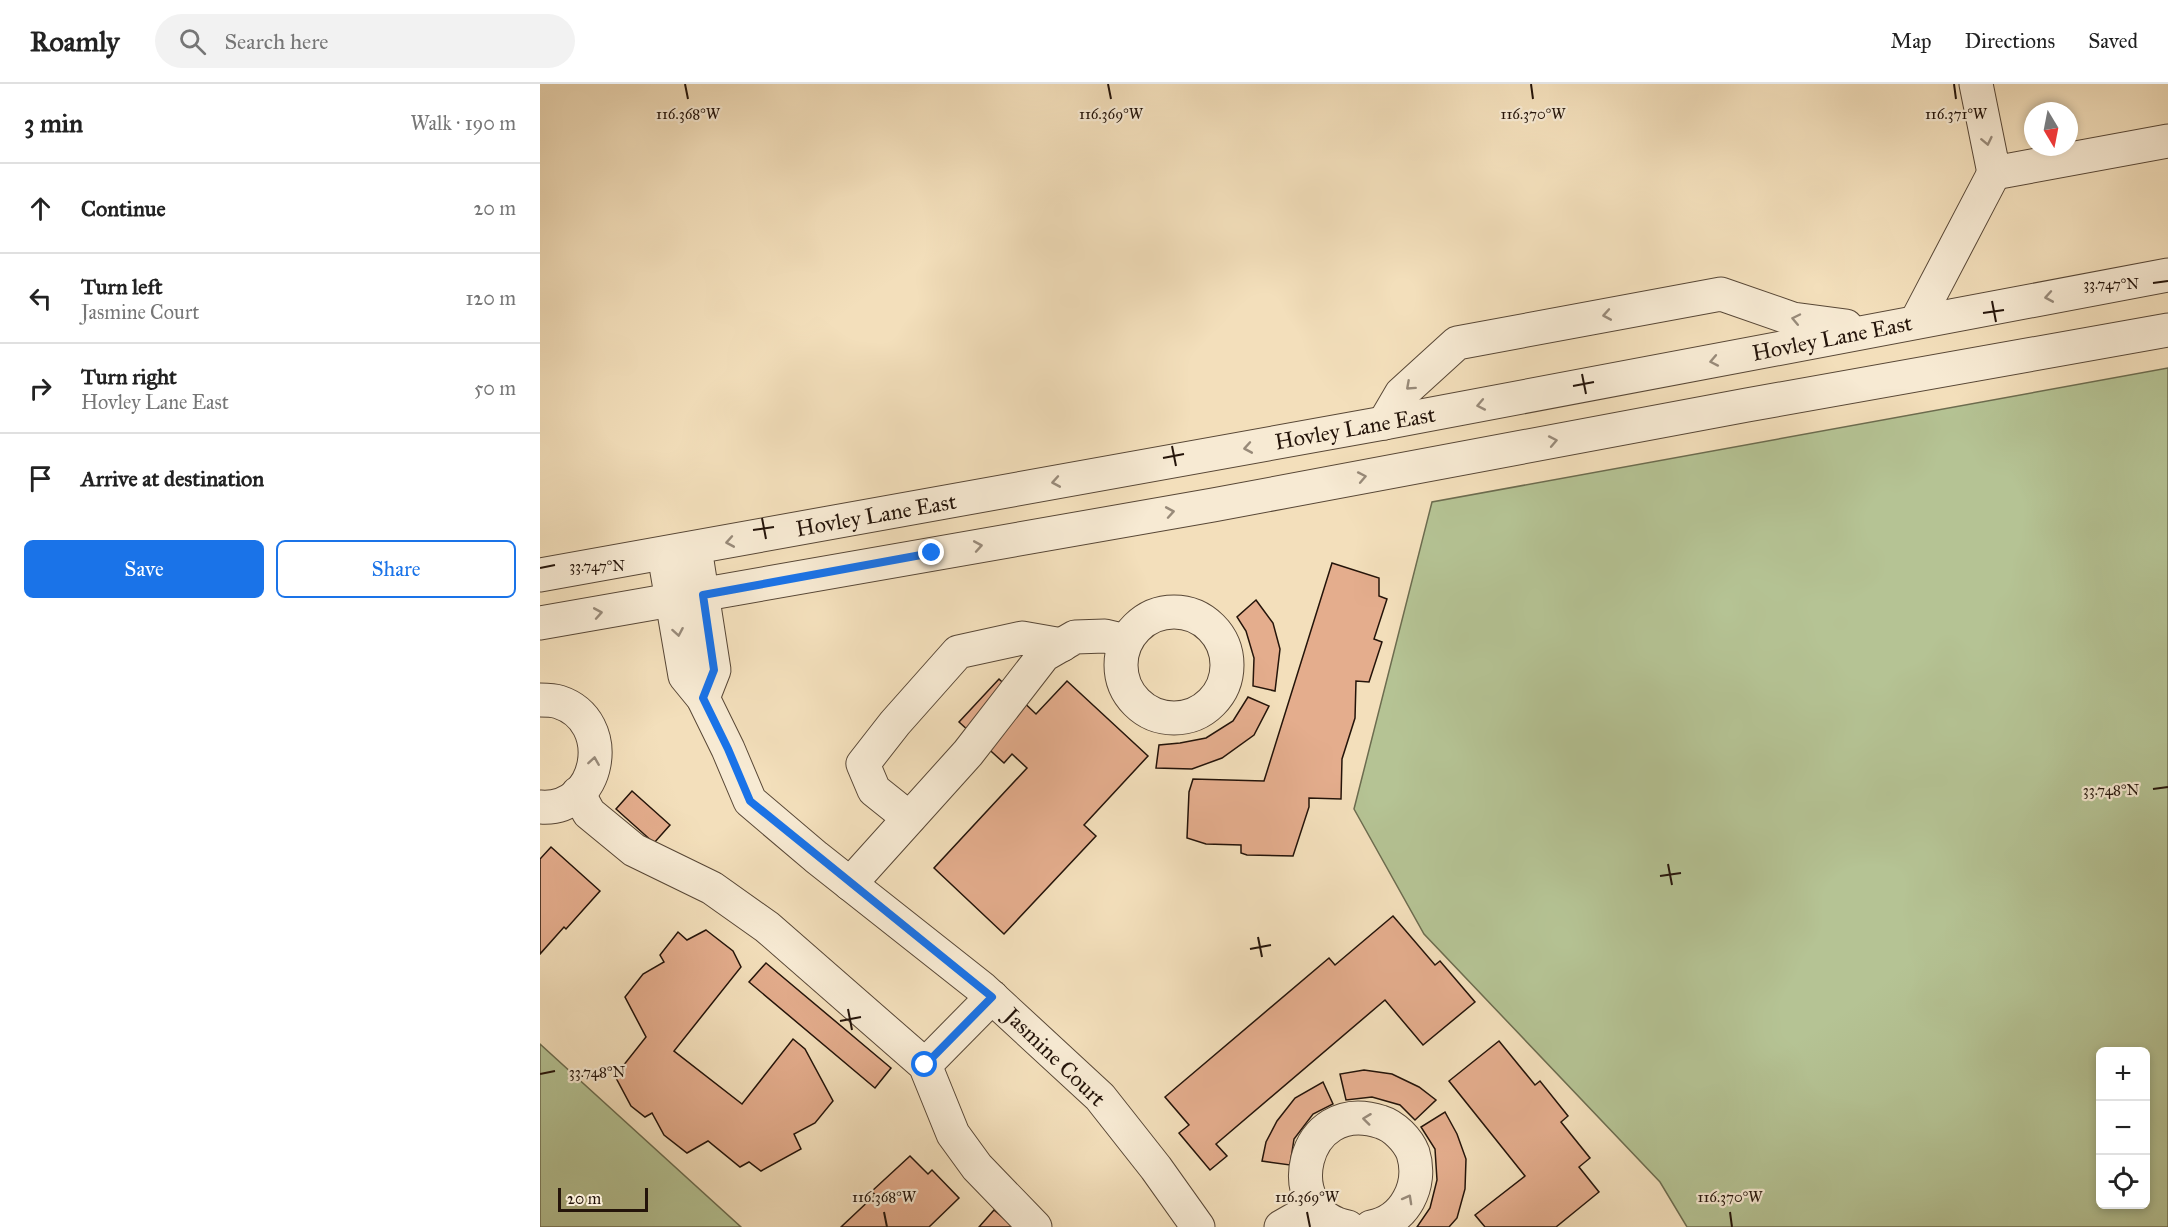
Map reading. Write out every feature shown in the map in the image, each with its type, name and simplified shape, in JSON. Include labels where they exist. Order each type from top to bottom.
[{"type":"street","points":[[1916,322],[1994,173],[1976,84]]},
{"type":"street","points":[[1994,173],[2168,141]]},
{"type":"street","name":"Hovley Lane East","points":[[540,575],[1384,423],[2168,275]]},
{"type":"street","points":[[1384,423],[1401,394],[1457,343],[1721,294],[1793,319],[1874,330]]},
{"type":"street","points":[[1965,366],[2168,316]]},
{"type":"street","points":[[540,623],[1213,505],[2168,330]]},
{"type":"street","name":"Jasmine Court","points":[[680,551],[688,598],[685,676],[703,698],[750,801],[992,997],[1100,1097],[1156,1168],[1198,1227]]},
{"type":"street","points":[[850,884],[968,753],[1044,655],[1075,638],[1105,636],[1126,641]]},
{"type":"street","points":[[909,818],[874,790],[863,764],[910,705],[958,652],[1022,638],[1062,645]]},
{"type":"street","points":[[540,700],[558,702],[572,709],[584,720],[592,734],[596,750],[595,766],[589,781],[578,793],[562,804],[540,807]]},
{"type":"street","points":[[578,793],[589,813],[634,850],[712,888],[767,927],[925,1065],[952,1134],[977,1167],[1035,1227]]},
{"type":"street","points":[[925,1065],[992,997]]},
{"type":"street","points":[[1348,1227],[1329,1219],[1316,1207],[1307,1190],[1305,1171],[1308,1153],[1318,1137],[1333,1124],[1350,1118],[1369,1118],[1387,1124],[1402,1136],[1412,1151],[1416,1169],[1414,1186],[1408,1203],[1396,1216],[1371,1227]]},
{"type":"street","points":[[1281,1227],[1316,1207]]},
{"type":"green space","points":[[2168,368],[2168,1227],[1687,1227],[1660,1182],[1424,934],[1354,809],[1432,502]]},
{"type":"green space","points":[[540,1044],[741,1227],[540,1227]]},
{"type":"building","points":[[1332,563],[1379,578],[1379,596],[1387,599],[1374,639],[1382,642],[1369,682],[1356,681],[1355,718],[1342,759],[1341,799],[1309,798],[1309,807],[1293,856],[1247,855],[1241,853],[1241,845],[1206,844],[1187,838],[1189,792],[1193,779],[1264,781]]},
{"type":"building","points":[[1256,600],[1273,623],[1280,649],[1275,691],[1253,686],[1254,658],[1246,631],[1237,617]]},
{"type":"building","points":[[999,679],[1036,714],[1067,681],[1148,756],[1084,825],[1096,836],[1004,934],[934,868],[1027,768],[1012,754],[1004,763],[959,722]]},
{"type":"building","points":[[1248,697],[1269,706],[1254,735],[1222,758],[1192,769],[1156,768],[1159,745],[1206,738],[1233,721]]},
{"type":"building","points":[[632,791],[670,825],[654,843],[616,809]]},
{"type":"building","points":[[551,847],[600,891],[540,954],[540,859]]},
{"type":"building","points":[[1393,916],[1435,965],[1440,961],[1475,1002],[1423,1045],[1385,1000],[1216,1144],[1227,1156],[1210,1170],[1179,1133],[1189,1125],[1165,1097],[1329,958],[1335,965]]},
{"type":"building","points":[[706,930],[733,951],[741,967],[674,1051],[742,1104],[793,1039],[805,1049],[833,1101],[815,1123],[794,1134],[801,1149],[761,1171],[749,1162],[740,1167],[708,1141],[687,1153],[664,1135],[652,1113],[645,1117],[631,1106],[615,1076],[646,1037],[625,997],[643,974],[664,962],[660,955],[678,932],[687,940]]},
{"type":"building","points":[[766,963],[891,1068],[875,1088],[749,982]]},
{"type":"building","points":[[1499,1041],[1535,1085],[1540,1081],[1568,1116],[1561,1122],[1590,1158],[1579,1167],[1599,1192],[1556,1227],[1485,1227],[1475,1215],[1525,1176],[1449,1081]]},
{"type":"building","points":[[1364,1070],[1392,1074],[1419,1087],[1436,1100],[1415,1120],[1400,1105],[1372,1097],[1346,1100],[1340,1074]]},
{"type":"building","points":[[1323,1082],[1333,1104],[1313,1114],[1294,1139],[1290,1165],[1262,1161],[1266,1142],[1277,1121],[1295,1098]]},
{"type":"building","points":[[1445,1112],[1457,1134],[1466,1159],[1465,1189],[1457,1218],[1449,1227],[1417,1227],[1430,1208],[1437,1180],[1435,1149],[1421,1127]]},
{"type":"building","points":[[910,1156],[928,1174],[932,1170],[959,1198],[929,1227],[841,1227],[875,1195],[872,1191]]},
{"type":"building","points":[[994,1210],[1014,1227],[979,1227]]},
{"type":"route","points":[[925,1065],[992,997],[816,857],[750,801],[703,698],[714,670],[703,595],[932,553]]}]
